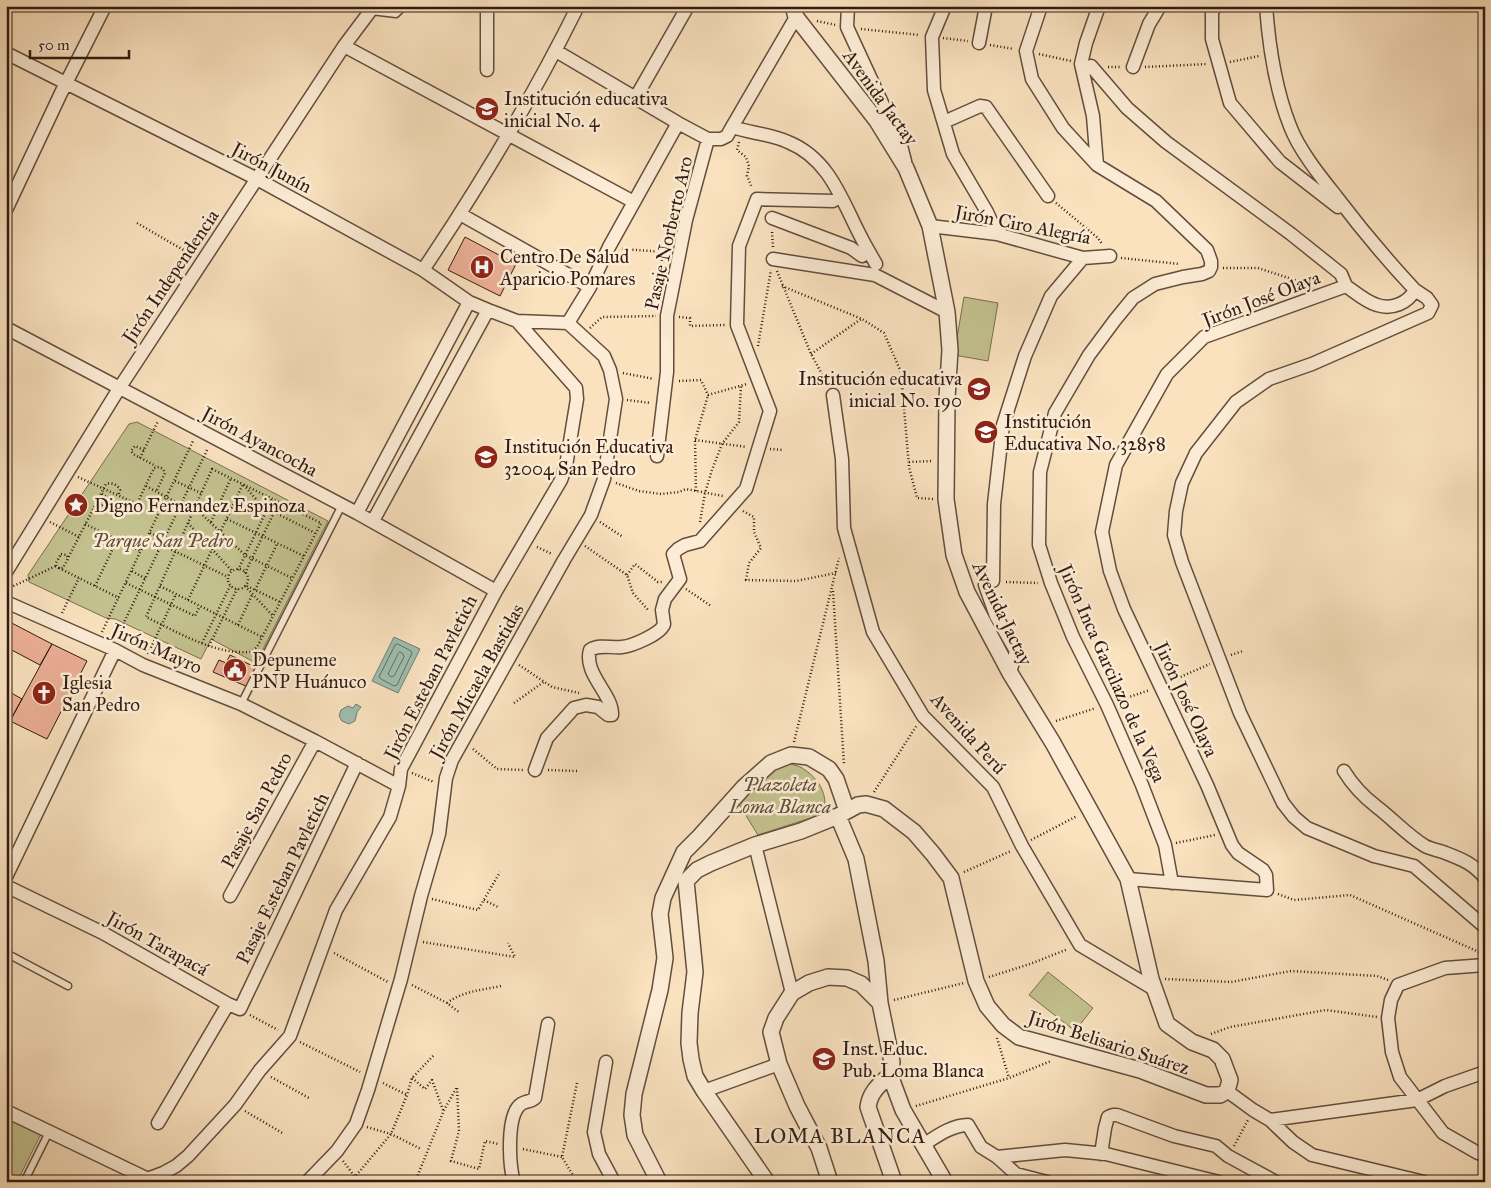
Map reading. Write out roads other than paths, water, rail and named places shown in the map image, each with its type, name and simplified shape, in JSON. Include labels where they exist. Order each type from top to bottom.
[{"type":"street","points":[[6,210],[104,6]]},
{"type":"street","points":[[487,6],[487,70]]},
{"type":"street","points":[[423,270],[460,214],[508,134],[556,51],[578,6]]},
{"type":"street","points":[[636,97],[688,6]]},
{"type":"street","points":[[848,6],[846,27],[900,142],[906,168]]},
{"type":"street","points":[[945,6],[932,36],[934,90],[953,154],[987,212],[996,234]]},
{"type":"street","points":[[979,43],[986,6]]},
{"type":"street","name":"Jirón Inca Garcilazo de la Vega","points":[[1041,6],[1026,51],[1032,79],[1063,128],[1097,165],[1156,201],[1207,250],[1211,261],[1209,271],[1155,284],[1133,298],[1088,355],[1055,413],[1040,472],[1039,546],[1051,583],[1074,637],[1142,785],[1165,845],[1172,883]]},
{"type":"street","points":[[1097,165],[1093,116],[1081,64],[1099,6]]},
{"type":"street","points":[[1133,67],[1150,24],[1160,6]]},
{"type":"street","points":[[1214,6],[1212,14],[1212,39],[1230,103],[1280,162],[1354,220]]},
{"type":"street","points":[[1266,6],[1268,41],[1279,90],[1291,128],[1316,171],[1354,220],[1394,268],[1415,290],[1428,298],[1432,305],[1428,312],[1312,364],[1269,379],[1236,402],[1196,453],[1182,482],[1176,511],[1174,535],[1182,562],[1240,712],[1283,803],[1294,817],[1307,828],[1374,856],[1414,866],[1485,927]]},
{"type":"street","name":"Jirón Independencia","points":[[6,572],[120,387],[344,46],[372,9]]},
{"type":"street","points":[[556,51],[678,123],[708,139],[720,139],[730,132],[794,12]]},
{"type":"street","name":"Avenida Jactay","points":[[794,12],[877,121],[906,168],[930,226],[947,312],[950,350],[946,499],[954,555],[967,592],[1010,673],[1091,809],[1128,879],[1153,984],[1167,1024],[1192,1042],[1213,1050],[1222,1058],[1230,1080],[1227,1091]]},
{"type":"street","points":[[344,46],[634,202]]},
{"type":"street","name":"Jirón Junín","points":[[6,53],[258,179],[423,270],[469,302],[517,320]]},
{"type":"street","name":"Jirón José Olaya","points":[[1091,66],[1127,108],[1166,142],[1291,234],[1341,274],[1346,286],[1204,337],[1167,374],[1116,465],[1102,532],[1108,563],[1124,609],[1207,785],[1226,833],[1238,853],[1266,874],[1267,890],[1172,883]]},
{"type":"street","points":[[944,122],[980,106],[986,107],[1048,196]]},
{"type":"street","points":[[517,320],[568,323],[590,286],[608,247],[678,123]]},
{"type":"street","points":[[730,132],[788,142],[814,157],[828,174],[844,199],[861,237],[876,264]]},
{"type":"street","name":"Pasaje Norberto Aro","points":[[657,456],[665,382],[667,316],[686,220],[708,139]]},
{"type":"street","points":[[535,770],[547,738],[574,708],[586,705],[598,707],[610,716],[612,713],[592,672],[589,659],[590,650],[595,647],[624,647],[659,632],[663,628],[665,621],[662,610],[665,599],[680,579],[673,554],[685,545],[700,541],[746,489],[770,410],[737,325],[739,246],[757,199],[833,201]]},
{"type":"street","points":[[460,214],[590,286]]},
{"type":"street","points":[[772,218],[851,248],[862,256]]},
{"type":"street","name":"Jirón Ciro Alegría","points":[[930,226],[996,234],[1083,258],[1110,256]]},
{"type":"street","points":[[1010,673],[1016,651],[996,616],[989,583],[994,504],[1003,425],[1025,356],[1051,296],[1083,258]]},
{"type":"street","points":[[773,259],[875,276],[947,312]]},
{"type":"street","points":[[1346,286],[1376,305],[1385,307],[1404,303],[1415,290]]},
{"type":"street","points":[[358,513],[469,302]]},
{"type":"street","points":[[373,521],[488,310]]},
{"type":"street","name":"Jirón Esteban Pavletich","points":[[143,1180],[164,1173],[182,1161],[235,1105],[260,1070],[290,1036],[336,910],[390,817],[399,786],[401,769],[524,540],[560,480],[566,466],[577,399],[576,388],[517,320]]},
{"type":"street","name":"Jirón Micaela Bastidas","points":[[307,1182],[337,1152],[356,1124],[400,983],[421,896],[439,834],[446,778],[452,760],[591,515],[604,479],[616,399],[610,370],[604,356],[568,323]]},
{"type":"street","name":"Jirón Ayancocha","points":[[6,328],[373,521],[496,591]]},
{"type":"street","name":"Avenida Perú","points":[[833,395],[842,459],[844,528],[873,632],[923,716],[993,787],[1022,846],[1080,945],[1153,984]]},
{"type":"street","name":"Jirón Mayro","points":[[6,602],[143,665],[241,704],[358,763],[399,786]]},
{"type":"street","points":[[6,876],[113,650]]},
{"type":"street","name":"Pasaje San Pedro","points":[[230,896],[315,741]]},
{"type":"street","points":[[659,1182],[635,1135],[632,1115],[634,1094],[660,990],[665,958],[660,914],[663,898],[684,852],[744,787],[771,763],[791,756],[809,757],[829,769],[836,779],[842,814],[856,859],[876,961],[880,1003],[892,1062],[890,1075],[903,1110],[946,1182]]},
{"type":"street","name":"Pasaje Esteban Pavletich","points":[[158,1123],[234,1007],[358,763]]},
{"type":"street","points":[[1344,772],[1350,782],[1370,803],[1403,830],[1427,847],[1476,867],[1485,878]]},
{"type":"street","name":"Jirón Belisario Suárez","points":[[842,814],[858,805],[866,804],[884,809],[914,832],[933,854],[951,878],[976,981],[987,1006],[1003,1025],[1019,1037],[1140,1070],[1206,1095],[1220,1095],[1227,1091]]},
{"type":"street","points":[[768,1182],[695,1076],[689,1043],[690,1013],[695,972],[686,881],[697,870],[755,845],[801,831],[842,814]]},
{"type":"street","points":[[755,845],[792,993]]},
{"type":"street","points":[[1128,879],[1172,883]]},
{"type":"street","name":"Jirón Tarapacá","points":[[6,886],[103,933],[234,1007]]},
{"type":"street","points":[[1485,965],[1445,968],[1398,985],[1391,1000],[1388,1018],[1392,1052],[1400,1077],[1443,1133],[1485,1155]]},
{"type":"street","points":[[830,1182],[820,1148],[797,1106],[779,1064],[772,1032],[776,1018],[792,993],[809,983],[828,977],[847,978],[861,984],[880,1003]]},
{"type":"street","points":[[514,1182],[510,1166],[511,1129],[516,1110],[519,1106],[535,1098],[548,1024]]},
{"type":"street","points":[[606,1062],[594,1132],[599,1154],[614,1182]]},
{"type":"street","points":[[704,1091],[779,1064]]},
{"type":"street","points":[[1270,1120],[1418,1100],[1445,1086],[1485,1072]]},
{"type":"street","points":[[890,1075],[875,1088],[870,1096],[868,1107],[894,1182]]},
{"type":"street","points":[[1227,1091],[1270,1120],[1293,1142],[1312,1155],[1424,1182]]},
{"type":"street","points":[[6,1111],[143,1180]]},
{"type":"street","points":[[1101,1154],[1108,1117],[1113,1115],[1174,1136],[1216,1146],[1228,1156],[1276,1182]]},
{"type":"street","points":[[923,1145],[949,1130],[961,1125],[968,1125],[981,1147],[997,1157],[1012,1178],[1047,1182]]},
{"type":"street","points":[[997,1157],[1065,1150],[1101,1154],[1219,1182]]},
{"type":"lane","points":[[372,9],[396,14],[403,8]]},
{"type":"lane","points":[[241,704],[342,506]]},
{"type":"lane","points":[[6,953],[68,986]]},
{"type":"lane","points":[[24,1182],[49,1132]]},
{"type":"water","points":[[394,637],[420,649],[398,693],[372,681]]},
{"type":"water","points":[[356,704],[361,707],[357,712],[355,721],[349,724],[342,721],[339,716],[341,710],[348,706],[353,708]]},
{"type":"place","name":"Institución educativa inicial No. 4","points":[[487,109]]},
{"type":"place","name":"Centro De Salud Aparicio Pomares","points":[[482,267]]},
{"type":"place","name":"Institución educativa inicial No. 190","points":[[979,389]]},
{"type":"place","name":"Institución Educativa No. 32858","points":[[986,432]]},
{"type":"place","name":"Institución Educativa 32004 San Pedro","points":[[486,457]]},
{"type":"place","name":"Digno Fernandez Espinoza","points":[[76,505]]},
{"type":"place","name":"Depuneme PNP Huánuco","points":[[235,670]]},
{"type":"place","name":"Iglesia San Pedro","points":[[44,693]]},
{"type":"place","name":"Inst. Educ. Pub. Loma Blanca","points":[[824,1059]]},
{"type":"district","name":"LOMA BLANCA","points":[[840,1136]]},
{"type":"park label","name":"Parque San Pedro","points":[[163,540]]},
{"type":"park label","name":"Plazoleta Loma Blanca","points":[[780,795]]}]
